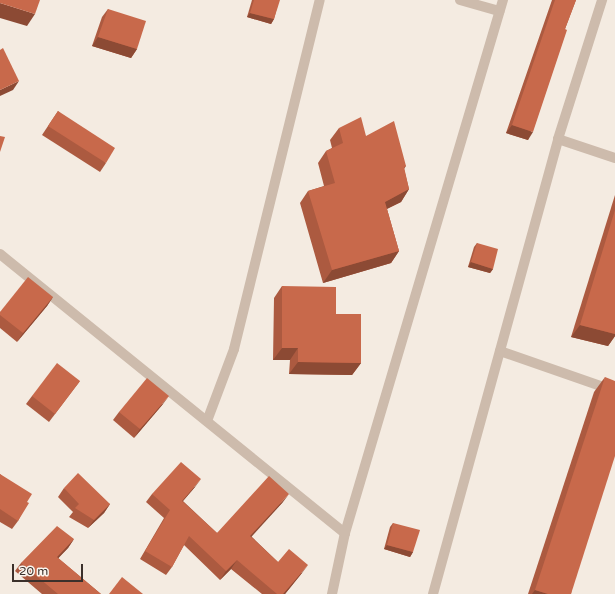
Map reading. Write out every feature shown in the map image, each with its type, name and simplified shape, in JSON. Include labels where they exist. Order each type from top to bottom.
[{"type":"street","points":[[207,421],[234,349],[320,0]]},
{"type":"street","points":[[460,0],[499,11]]},
{"type":"street","points":[[332,594],[345,533],[503,0]]},
{"type":"street","points":[[433,594],[558,139],[602,0]]},
{"type":"street","points":[[558,139],[615,158]]},
{"type":"street","points":[[0,254],[345,533]]},
{"type":"street","points":[[500,351],[615,391]]},
{"type":"building","points":[[0,0],[40,0],[35,14],[0,3]]},
{"type":"building","points":[[254,0],[280,0],[274,19],[250,13]]},
{"type":"building","points":[[555,0],[576,0],[565,29],[567,30],[533,132],[512,125]]},
{"type":"building","points":[[108,9],[146,21],[137,49],[98,37]]},
{"type":"building","points":[[3,48],[19,81],[0,90],[0,50]]},
{"type":"building","points":[[58,111],[115,148],[106,163],[48,126]]},
{"type":"building","points":[[361,117],[366,136],[394,121],[406,166],[404,167],[409,189],[385,202],[399,251],[332,270],[308,191],[335,183],[326,151],[343,143],[339,128]]},
{"type":"building","points":[[0,136],[5,137],[0,152]]},
{"type":"building","points":[[615,210],[615,334],[580,325]]},
{"type":"building","points":[[477,243],[498,249],[493,269],[471,262]]},
{"type":"building","points":[[28,277],[53,297],[23,333],[0,315],[0,312]]},
{"type":"building","points":[[282,286],[336,287],[336,314],[361,314],[361,363],[298,362],[298,348],[282,348]]},
{"type":"building","points":[[57,363],[80,381],[55,414],[32,396]]},
{"type":"building","points":[[605,377],[615,381],[615,456],[571,594],[548,594],[535,590]]},
{"type":"building","points":[[147,378],[169,396],[140,429],[119,412]]},
{"type":"building","points":[[181,462],[201,479],[182,501],[217,533],[269,476],[289,494],[250,536],[278,562],[289,549],[308,565],[283,594],[277,594],[237,560],[226,571],[189,536],[172,567],[145,551],[170,510],[152,494]]},
{"type":"building","points":[[78,473],[110,504],[94,520],[75,508],[79,504],[64,488]]},
{"type":"building","points":[[0,474],[32,494],[27,502],[29,503],[18,521],[0,509]]},
{"type":"building","points":[[393,523],[420,530],[413,552],[387,545]]},
{"type":"building","points":[[57,526],[74,539],[57,557],[101,594],[58,594],[21,563]]},
{"type":"building","points":[[122,577],[143,594],[109,594]]}]
